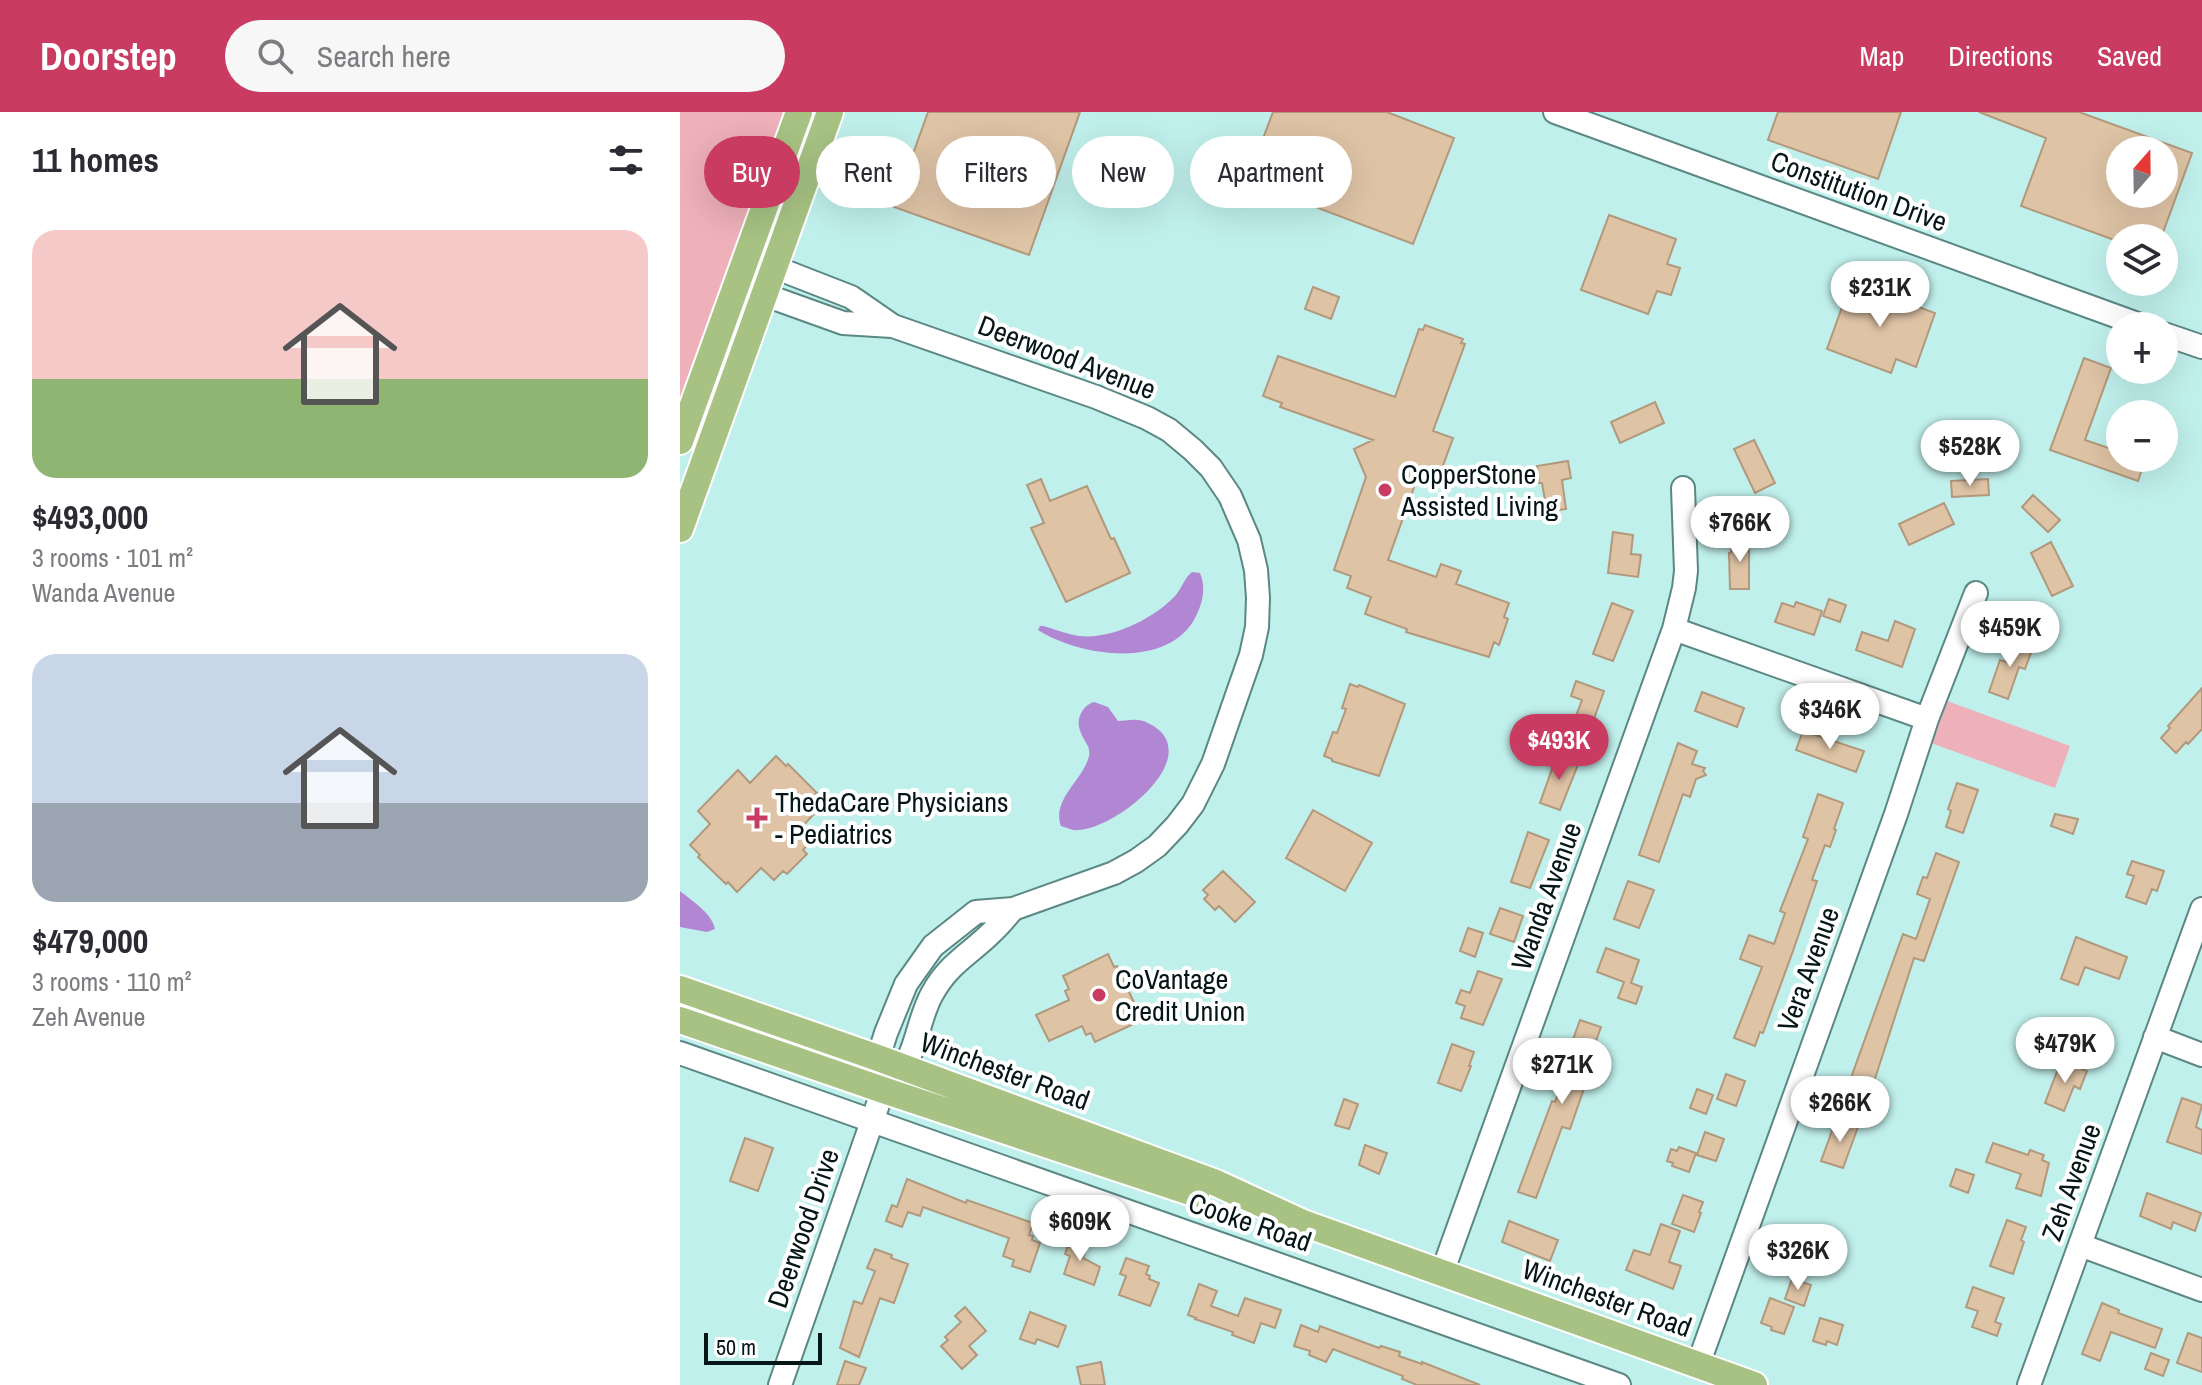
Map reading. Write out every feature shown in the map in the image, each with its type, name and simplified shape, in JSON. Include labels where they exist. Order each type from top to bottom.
[{"type":"main road","points":[[680,441],[799,112]]},
{"type":"main road","points":[[680,529],[830,112]]},
{"type":"main road","name":"Winchester Road","points":[[680,989],[878,1058],[1216,1183],[1303,1223],[1754,1385]]},
{"type":"main road","name":"Winchester Road","points":[[680,1020],[1212,1200],[1303,1223]]},
{"type":"street","name":"Constitution Drive","points":[[1555,112],[2106,313]]},
{"type":"street","name":"Deerwood Avenue","points":[[741,270],[774,267],[851,297],[893,326],[1096,397],[1169,430],[1202,459],[1230,496],[1249,540],[1256,570],[1257,627],[1251,655],[1213,764],[1193,804],[1157,846],[1136,861],[1107,876],[1013,909],[976,912],[933,946],[900,997],[878,1058],[883,1090]]},
{"type":"street","name":"Deerwood Avenue","points":[[741,270],[765,295],[843,323],[893,326]]},
{"type":"street","points":[[2178,339],[2202,347]]},
{"type":"street","name":"Wanda Avenue","points":[[1442,1273],[1674,629],[1686,571],[1683,488]]},
{"type":"street","name":"Vera Avenue","points":[[1698,1365],[1896,814],[1927,719],[1976,593]]},
{"type":"street","points":[[1674,629],[1927,719]]},
{"type":"street","name":"Deerwood Avenue","points":[[883,1090],[905,1068],[927,1005],[939,982],[951,966],[991,933],[1013,909]]},
{"type":"street","name":"Zeh Avenue","points":[[2029,1385],[2202,909]]},
{"type":"street","points":[[2155,1037],[2202,1055]]},
{"type":"street","name":"Cooke Road","points":[[680,1053],[1609,1383]]},
{"type":"street","name":"Deerwood Drive","points":[[780,1385],[883,1090]]},
{"type":"street","points":[[2080,1245],[2202,1290]]},
{"type":"shaded area","points":[[680,112],[787,112],[778,136],[704,136],[704,208],[752,208],[680,408]]},
{"type":"shaded area","points":[[1192,572],[1200,573],[1202,578],[1200,605],[1183,633],[1166,645],[1146,651],[1100,652],[1077,647],[1038,630],[1043,626],[1074,635],[1091,636],[1117,631],[1155,613],[1177,594]]},
{"type":"shaded area","points":[[1947,701],[2070,746],[2055,788],[1931,743]]},
{"type":"shaded area","points":[[1094,702],[1108,707],[1118,721],[1140,720],[1159,730],[1168,745],[1167,761],[1144,795],[1126,809],[1107,821],[1073,830],[1061,826],[1060,807],[1089,756],[1079,719],[1083,710]]},
{"type":"shaded area","points":[[680,891],[706,913],[715,929],[707,932],[680,927]]},
{"type":"building","points":[[928,112],[1080,112],[1056,179],[1056,136],[936,136],[936,208],[1046,208],[1029,255],[897,208],[920,208],[919,136]]},
{"type":"building","points":[[1273,112],[1387,112],[1454,138],[1413,244],[1318,208],[1352,208],[1352,136],[1264,136]]},
{"type":"building","points":[[1778,112],[1901,112],[1878,179],[1768,140]]},
{"type":"building","points":[[1979,112],[2079,112],[2145,136],[2106,136],[2106,208],[2172,208],[2166,224],[2106,224],[2106,237],[2021,206],[2046,138]]},
{"type":"building","points":[[2178,148],[2192,153],[2178,191]]},
{"type":"building","points":[[1609,215],[1676,239],[1667,264],[1680,268],[1671,295],[1657,291],[1648,314],[1581,290]]},
{"type":"building","points":[[1851,282],[1935,313],[1916,367],[1896,359],[1891,373],[1827,349]]},
{"type":"building","points":[[1313,287],[1339,297],[1331,319],[1305,309]]},
{"type":"building","name":"CopperStone Assisted Living","points":[[1425,325],[1463,339],[1461,343],[1465,344],[1433,431],[1453,438],[1441,471],[1430,467],[1424,482],[1417,479],[1388,560],[1436,577],[1441,564],[1461,571],[1456,584],[1509,603],[1504,617],[1508,619],[1499,645],[1494,642],[1489,657],[1406,632],[1407,629],[1365,614],[1371,597],[1347,588],[1351,576],[1334,570],[1366,477],[1354,449],[1373,440],[1280,407],[1282,403],[1263,396],[1278,356],[1395,397],[1419,329],[1423,330]]},
{"type":"building","points":[[2084,358],[2106,366],[2106,382],[2085,440],[2106,447],[2106,470],[2050,450]]},
{"type":"building","points":[[1655,402],[1664,423],[1620,443],[1611,422]]},
{"type":"building","points":[[1754,440],[1775,483],[1755,493],[1734,449]]},
{"type":"building","points":[[1568,461],[1571,478],[1562,480],[1566,509],[1547,512],[1537,466]]},
{"type":"building","points":[[2112,472],[2141,472],[2138,481]]},
{"type":"building","points":[[1041,479],[1050,501],[1087,486],[1130,573],[1066,602],[1031,528],[1044,523],[1027,485]]},
{"type":"building","points":[[1988,479],[1989,495],[1952,497],[1951,481]]},
{"type":"building","points":[[2033,495],[2060,520],[2048,532],[2022,507]]},
{"type":"building","points":[[1944,503],[1954,524],[1909,545],[1899,524]]},
{"type":"building","points":[[1613,532],[1633,535],[1631,554],[1641,555],[1638,577],[1608,573]]},
{"type":"building","points":[[1732,539],[1749,539],[1749,589],[1730,589],[1729,553]]},
{"type":"building","points":[[2051,542],[2073,586],[2052,596],[2031,553]]},
{"type":"building","points":[[1829,599],[1846,605],[1840,622],[1823,616]]},
{"type":"building","points":[[1796,602],[1822,611],[1814,635],[1775,622],[1782,603],[1794,607]]},
{"type":"building","points":[[1612,603],[1633,611],[1613,661],[1593,654]]},
{"type":"building","points":[[1895,621],[1915,629],[1902,667],[1856,650],[1862,632],[1888,641]]},
{"type":"building","points":[[2014,640],[2033,647],[2025,669],[2019,667],[2008,699],[1989,692],[2000,660],[2006,662]]},
{"type":"building","points":[[1576,681],[1604,691],[1587,738],[1570,732],[1582,700],[1571,696]]},
{"type":"building","points":[[1350,684],[1405,704],[1379,776],[1324,756],[1346,709],[1342,708]]},
{"type":"building","points":[[2202,688],[2202,729],[2176,753],[2161,738]]},
{"type":"building","points":[[1702,692],[1744,708],[1737,727],[1695,711]]},
{"type":"building","points":[[1803,731],[1864,751],[1856,772],[1796,750]]},
{"type":"building","points":[[1678,743],[1697,751],[1692,764],[1705,768],[1703,771],[1706,775],[1696,779],[1690,797],[1683,794],[1659,862],[1639,855]]},
{"type":"building","points":[[1557,755],[1579,762],[1560,810],[1540,803]]},
{"type":"building","name":"ThedaCare Physicians - Pediatrics","points":[[776,756],[817,793],[814,795],[823,804],[801,828],[812,839],[803,850],[807,854],[787,874],[783,871],[774,880],[761,868],[737,892],[698,857],[700,855],[690,845],[710,824],[698,811],[738,770],[750,783]]},
{"type":"building","points":[[1957,783],[1978,790],[1963,833],[1946,827],[1951,811],[1948,809]]},
{"type":"building","points":[[1818,794],[1843,803],[1830,847],[1825,845],[1812,880],[1817,881],[1793,951],[1763,1033],[1760,1032],[1755,1046],[1734,1038],[1762,967],[1740,959],[1749,935],[1774,944],[1785,913],[1780,911],[1808,839],[1803,837]]},
{"type":"building","points":[[1313,810],[1372,843],[1345,891],[1286,858]]},
{"type":"building","points":[[2055,814],[2078,819],[2073,834],[2051,826]]},
{"type":"building","points":[[1528,832],[1549,840],[1530,888],[1511,882]]},
{"type":"building","points":[[1936,853],[1959,862],[1924,961],[1914,958],[1870,1094],[1848,1086],[1903,934],[1916,939],[1930,899],[1917,894]]},
{"type":"building","points":[[2132,861],[2164,871],[2157,891],[2152,889],[2146,904],[2126,897],[2134,876],[2127,874]]},
{"type":"building","points":[[1223,871],[1255,902],[1235,922],[1219,906],[1215,910],[1204,899],[1208,895],[1203,890]]},
{"type":"building","points":[[1628,881],[1654,890],[1639,928],[1614,919]]},
{"type":"building","points":[[1500,908],[1523,916],[1514,942],[1490,934]]},
{"type":"building","points":[[1468,928],[1483,933],[1475,957],[1460,951]]},
{"type":"building","points":[[2076,937],[2127,957],[2119,979],[2085,967],[2078,985],[2061,979]]},
{"type":"building","points":[[1606,948],[1639,960],[1631,983],[1642,987],[1636,1004],[1618,998],[1624,982],[1597,972]]},
{"type":"building","name":"CoVantage Credit Union","points":[[1108,954],[1114,967],[1117,966],[1140,1021],[1095,1042],[1091,1033],[1086,1035],[1082,1026],[1049,1041],[1036,1015],[1069,1000],[1065,991],[1069,989],[1063,976]]},
{"type":"building","points":[[1478,971],[1502,979],[1483,1025],[1461,1018],[1465,1006],[1456,1003],[1461,990],[1470,993]]},
{"type":"building","points":[[1580,1020],[1601,1027],[1592,1052],[1596,1054],[1570,1129],[1562,1127],[1536,1198],[1518,1192],[1552,1101],[1555,1102]]},
{"type":"building","points":[[1452,1044],[1474,1052],[1461,1091],[1438,1083]]},
{"type":"building","points":[[2061,1061],[2087,1071],[2080,1089],[2074,1086],[2064,1111],[2045,1103]]},
{"type":"building","points":[[1726,1074],[1745,1081],[1736,1106],[1717,1099]]},
{"type":"building","points":[[1697,1089],[1713,1095],[1706,1114],[1690,1108]]},
{"type":"building","points":[[2182,1098],[2202,1105],[2196,1127],[2202,1130],[2202,1154],[2167,1142]]},
{"type":"building","points":[[1344,1099],[1358,1104],[1349,1129],[1335,1125]]},
{"type":"building","points":[[1836,1120],[1858,1127],[1843,1168],[1821,1161]]},
{"type":"building","points":[[1705,1132],[1724,1139],[1716,1161],[1697,1155]]},
{"type":"building","points":[[745,1138],[773,1148],[758,1191],[730,1181]]},
{"type":"building","points":[[1993,1143],[2028,1155],[2030,1150],[2044,1155],[2042,1160],[2049,1163],[2041,1196],[2016,1188],[2021,1174],[1986,1162]]},
{"type":"building","points":[[1365,1145],[1387,1153],[1379,1174],[1359,1165]]},
{"type":"building","points":[[1679,1147],[1696,1153],[1689,1172],[1667,1161],[1671,1149],[1677,1151]]},
{"type":"building","points":[[1956,1169],[1974,1175],[1968,1193],[1950,1186]]},
{"type":"building","points":[[907,1179],[966,1203],[967,1200],[1033,1223],[1029,1235],[1040,1243],[1030,1272],[1012,1266],[1014,1260],[1003,1256],[1009,1238],[923,1207],[920,1216],[908,1212],[902,1227],[886,1221],[892,1205],[897,1207]]},
{"type":"building","points":[[2147,1193],[2201,1213],[2195,1231],[2173,1222],[2171,1229],[2140,1216]]},
{"type":"building","points":[[1683,1195],[1703,1202],[1694,1232],[1672,1224]]},
{"type":"building","points":[[2007,1220],[2026,1227],[2013,1274],[1990,1266]]},
{"type":"building","points":[[1509,1221],[1558,1240],[1550,1261],[1502,1242]]},
{"type":"building","points":[[1661,1224],[1680,1231],[1669,1262],[1681,1266],[1673,1289],[1626,1270],[1634,1250],[1650,1255]]},
{"type":"building","points":[[1071,1237],[1088,1243],[1083,1258],[1100,1267],[1094,1285],[1064,1274],[1070,1256],[1065,1254]]},
{"type":"building","points":[[875,1249],[908,1264],[894,1303],[880,1298],[859,1357],[840,1348],[854,1301],[862,1304],[875,1271],[867,1268]]},
{"type":"building","points":[[1126,1258],[1149,1266],[1146,1274],[1150,1276],[1149,1279],[1159,1283],[1150,1306],[1119,1295],[1126,1276],[1120,1274]]},
{"type":"building","points":[[1792,1279],[1811,1285],[1804,1306],[1785,1299]]},
{"type":"building","points":[[1199,1284],[1217,1291],[1211,1306],[1238,1316],[1245,1298],[1281,1310],[1275,1328],[1261,1323],[1254,1343],[1188,1315]]},
{"type":"building","points":[[1973,1287],[2004,1298],[1995,1322],[2001,1324],[1997,1336],[1972,1327],[1978,1311],[1966,1307]]},
{"type":"building","points":[[1770,1298],[1794,1307],[1784,1334],[1761,1323]]},
{"type":"building","points":[[2102,1303],[2119,1310],[2118,1313],[2162,1329],[2155,1348],[2111,1332],[2100,1361],[2082,1354]]},
{"type":"building","points":[[965,1307],[986,1331],[969,1346],[977,1355],[962,1369],[941,1346],[948,1340],[945,1337],[961,1322],[955,1316]]},
{"type":"building","points":[[1030,1312],[1066,1326],[1058,1347],[1037,1339],[1035,1344],[1020,1339]]},
{"type":"building","points":[[1820,1318],[1843,1325],[1837,1345],[1813,1341]]},
{"type":"building","points":[[1301,1325],[1318,1332],[1320,1326],[1379,1348],[1400,1352],[1399,1356],[1480,1385],[1417,1385],[1402,1379],[1403,1376],[1333,1349],[1326,1362],[1309,1355],[1310,1351],[1294,1346]]},
{"type":"building","points":[[2188,1333],[2202,1338],[2202,1372],[2177,1363]]},
{"type":"building","points":[[2151,1353],[2169,1360],[2163,1376],[2145,1369]]},
{"type":"building","points":[[845,1361],[866,1368],[859,1385],[837,1385]]},
{"type":"building","points":[[1101,1362],[1105,1385],[1081,1385],[1077,1367]]},
{"type":"place","name":"CopperStone Assisted Living","points":[[1385,490]]},
{"type":"place","name":"ThedaCare Physicians - Pediatrics","points":[[757,818]]},
{"type":"place","name":"CoVantage Credit Union","points":[[1099,995]]}]
